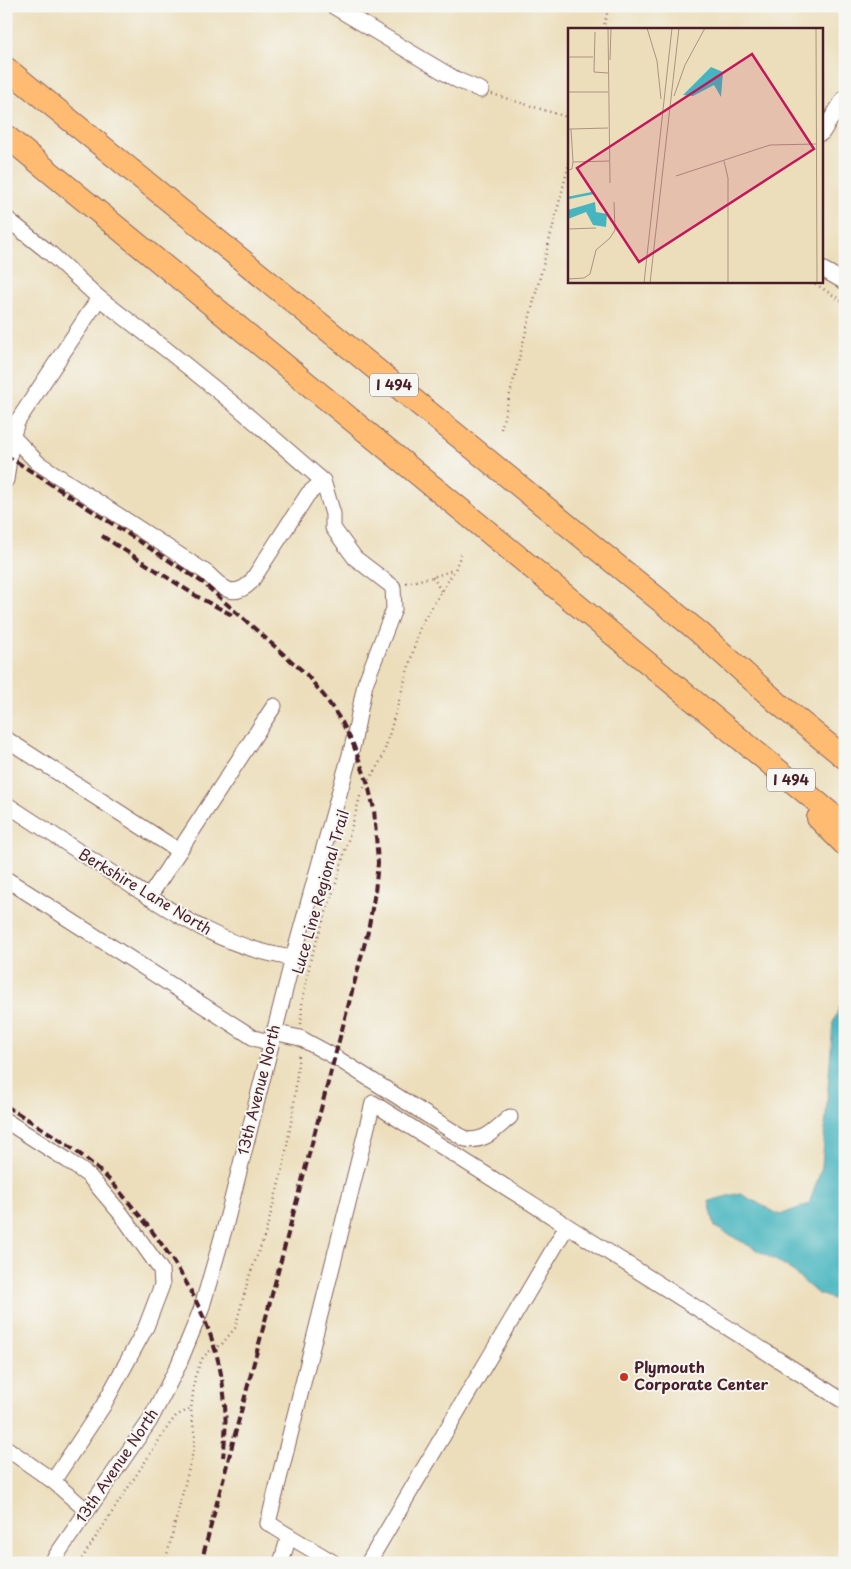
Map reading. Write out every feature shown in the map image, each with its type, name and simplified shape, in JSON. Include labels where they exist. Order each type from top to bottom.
[{"type":"highway","name":"I 494","points":[[6,68],[700,633],[779,704],[845,758]]},
{"type":"highway","name":"I 494","points":[[6,136],[845,825]]},
{"type":"highway","points":[[737,736],[845,845]]},
{"type":"highway","points":[[821,738],[845,751]]},
{"type":"street","points":[[333,6],[457,80],[481,90]]},
{"type":"street","points":[[824,130],[845,97]]},
{"type":"street","points":[[6,218],[52,254],[99,298],[240,409],[323,481],[333,514],[333,528],[354,558],[393,587]]},
{"type":"street","points":[[824,269],[845,282]]},
{"type":"street","points":[[6,480],[9,434],[99,298]]},
{"type":"street","points":[[9,434],[38,462],[208,573],[223,588],[230,591],[245,588],[308,494],[323,481]]},
{"type":"street","name":"13th Avenue North","points":[[51,1563],[149,1422],[165,1393],[201,1310],[292,958],[354,744],[365,684],[394,609],[393,587]]},
{"type":"street","points":[[149,897],[274,706]]},
{"type":"street","points":[[6,739],[179,852]]},
{"type":"street","name":"Berkshire Lane North","points":[[6,804],[149,897],[208,932],[272,955],[292,958]]},
{"type":"street","points":[[6,879],[254,1038],[300,1038],[335,1057],[465,1138],[475,1141],[485,1138],[510,1117]]},
{"type":"street","points":[[334,1563],[268,1523],[374,1103],[845,1402]]},
{"type":"street","points":[[6,1121],[89,1176],[122,1215],[160,1270],[162,1285],[146,1327],[103,1406],[53,1481]]},
{"type":"street","points":[[368,1563],[567,1226]]},
{"type":"street","points":[[8,1454],[53,1481],[87,1511]]},
{"type":"street","points":[[281,1563],[289,1536]]},
{"type":"path","points":[[604,28],[609,6]]},
{"type":"path","points":[[481,90],[568,117]]},
{"type":"path","points":[[501,429],[568,168]]},
{"type":"path","points":[[813,282],[845,303]]},
{"type":"path","name":"Luce Line Regional Trail","points":[[165,1563],[194,1448],[195,1437],[191,1408],[194,1383],[200,1363],[207,1353],[227,1340],[235,1328],[249,1277],[271,1215],[283,1168],[294,1105],[302,1004],[312,957],[336,883],[360,797],[367,781],[374,773],[383,756],[421,624],[455,570],[462,551]]},
{"type":"path","points":[[393,587],[455,570]]},
{"type":"path","points":[[433,577],[441,591]]},
{"type":"path","points":[[79,1563],[169,1424],[176,1416],[191,1408]]},
{"type":"water","points":[[845,994],[845,1306],[836,1300],[818,1294],[786,1266],[715,1227],[709,1201],[739,1193],[780,1215],[809,1204],[822,1167],[833,1023]]},
{"type":"railway","points":[[6,455],[202,582],[306,674],[342,722],[353,744],[367,781],[374,809],[378,863],[368,931],[201,1563]]},
{"type":"railway","points":[[102,536],[198,597],[234,616]]},
{"type":"railway","points":[[6,1106],[66,1144],[105,1176],[140,1216],[179,1270],[195,1298],[208,1328],[217,1358],[224,1390],[226,1423],[223,1457]]},
{"type":"place","name":"Plymouth Corporate Center","points":[[624,1377]]}]
